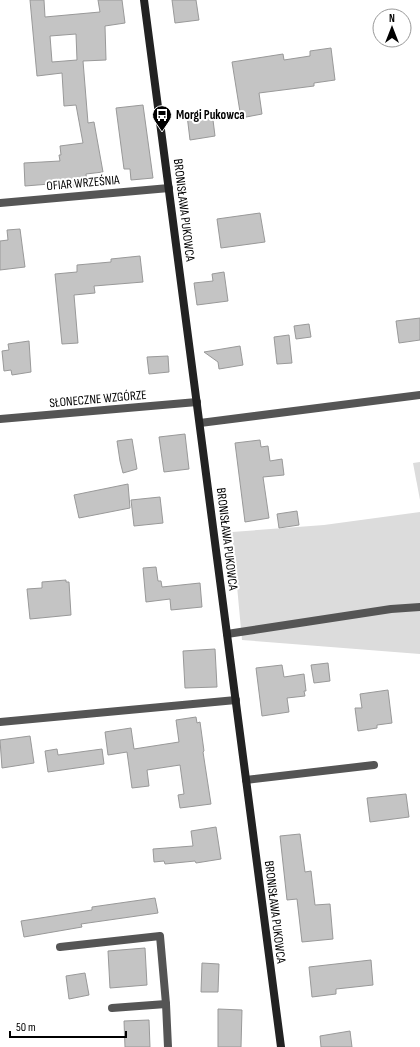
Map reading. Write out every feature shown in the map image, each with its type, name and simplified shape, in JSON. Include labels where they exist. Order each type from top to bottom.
[{"type":"street","name":"BRONISŁAWA PUKOWCA","points":[[144,0],[281,1047]]},
{"type":"street","name":"OFIAR WRZEŚNIA","points":[[0,203],[169,188]]},
{"type":"street","points":[[200,424],[420,395]]},
{"type":"street","name":"SŁONECZNE WZGÓRZE","points":[[0,419],[197,402]]},
{"type":"street","points":[[227,634],[391,609],[420,607]]},
{"type":"street","points":[[0,722],[236,700]]},
{"type":"street","points":[[246,780],[374,765]]},
{"type":"street","points":[[60,947],[160,936],[168,1047]]},
{"type":"street","points":[[112,1008],[166,1004]]},
{"type":"shaded area","points":[[420,462],[420,500],[413,463]]},
{"type":"shaded area","points":[[420,512],[420,654],[242,640],[232,532],[324,525]]},
{"type":"building","points":[[30,0],[44,0],[45,17],[100,12],[98,0],[122,0],[125,23],[105,26],[106,60],[83,61],[88,123],[94,122],[103,172],[86,174],[87,185],[63,188],[62,183],[25,186],[24,163],[60,161],[60,146],[83,143],[76,105],[64,106],[62,73],[37,76]],"holes":[[[76,34],[77,60],[52,62],[50,36]]]},
{"type":"building","points":[[172,0],[196,0],[199,20],[175,23]]},
{"type":"building","points":[[331,48],[335,80],[314,83],[314,86],[259,93],[262,114],[241,118],[232,62],[283,54],[284,60],[310,56],[310,51]]},
{"type":"building","points":[[143,105],[153,178],[131,180],[130,169],[124,169],[116,108]]},
{"type":"building","points":[[212,112],[215,136],[190,140],[187,115]]},
{"type":"building","points":[[260,213],[265,242],[221,248],[217,219]]},
{"type":"building","points":[[20,229],[25,267],[0,270],[0,241],[8,240],[7,230]]},
{"type":"building","points":[[140,256],[143,282],[94,286],[95,293],[74,295],[78,343],[62,344],[55,274],[77,272],[77,265],[111,262],[111,259]]},
{"type":"building","points":[[224,272],[228,301],[197,305],[194,283],[213,281],[212,274]]},
{"type":"building","points":[[420,318],[420,340],[399,343],[396,321]]},
{"type":"building","points":[[309,324],[311,337],[296,339],[294,326]]},
{"type":"building","points":[[289,335],[292,363],[277,364],[274,337]]},
{"type":"building","points":[[29,341],[31,372],[12,375],[11,370],[4,371],[2,351],[9,350],[8,344]]},
{"type":"building","points":[[240,346],[243,365],[219,369],[218,362],[204,352]]},
{"type":"building","points":[[168,356],[169,372],[149,374],[147,357]]},
{"type":"building","points":[[185,434],[189,469],[164,472],[159,437]]},
{"type":"building","points":[[132,439],[137,469],[123,473],[117,441]]},
{"type":"building","points":[[260,440],[261,447],[268,446],[270,461],[282,459],[284,475],[263,477],[269,518],[245,522],[235,443]]},
{"type":"building","points":[[128,484],[130,508],[79,518],[74,495]]},
{"type":"building","points":[[160,497],[163,523],[134,526],[131,500]]},
{"type":"building","points":[[297,511],[299,525],[279,528],[277,514]]},
{"type":"building","points":[[156,567],[158,581],[161,581],[162,587],[200,583],[202,607],[171,610],[170,599],[146,602],[143,568]]},
{"type":"building","points":[[66,580],[66,582],[69,582],[71,615],[30,619],[27,589],[42,588],[42,582]]},
{"type":"building","points":[[215,649],[217,687],[185,688],[183,651]]},
{"type":"building","points":[[328,663],[330,681],[314,683],[311,665]]},
{"type":"building","points":[[282,665],[284,677],[304,674],[306,691],[304,691],[305,696],[287,698],[289,712],[262,716],[256,668]]},
{"type":"building","points":[[388,690],[392,723],[377,725],[377,728],[358,731],[355,708],[362,708],[360,694]]},
{"type":"building","points":[[196,717],[197,723],[200,722],[211,804],[180,808],[178,795],[184,794],[180,765],[147,770],[149,786],[132,788],[127,752],[108,755],[105,732],[131,728],[134,749],[179,742],[176,720]]},
{"type":"building","points":[[30,736],[34,763],[2,768],[0,740]]},
{"type":"building","points":[[57,749],[58,755],[102,749],[104,764],[48,772],[45,751]]},
{"type":"building","points":[[406,794],[409,817],[370,822],[367,798]]},
{"type":"building","points":[[216,827],[221,859],[196,863],[195,861],[165,864],[164,861],[154,862],[153,849],[193,846],[191,831]]},
{"type":"building","points":[[300,834],[305,872],[311,871],[315,905],[330,904],[333,939],[302,942],[297,899],[287,900],[280,836]]},
{"type":"building","points":[[155,898],[158,913],[81,924],[82,927],[24,937],[21,921],[92,910],[92,907]]},
{"type":"building","points":[[145,948],[147,985],[110,988],[108,951]]},
{"type":"building","points":[[371,960],[373,985],[336,989],[336,994],[312,997],[309,967]]},
{"type":"building","points":[[202,963],[219,964],[218,992],[201,992]]},
{"type":"building","points":[[85,973],[89,995],[69,999],[66,976]]},
{"type":"building","points":[[218,1009],[242,1010],[241,1047],[218,1047]]},
{"type":"building","points":[[149,1020],[150,1047],[125,1047],[124,1021]]},
{"type":"building","points":[[350,1031],[352,1047],[321,1047],[320,1036]]},
{"type":"place","name":"Morgi Pukowca","points":[[162,132]]}]
